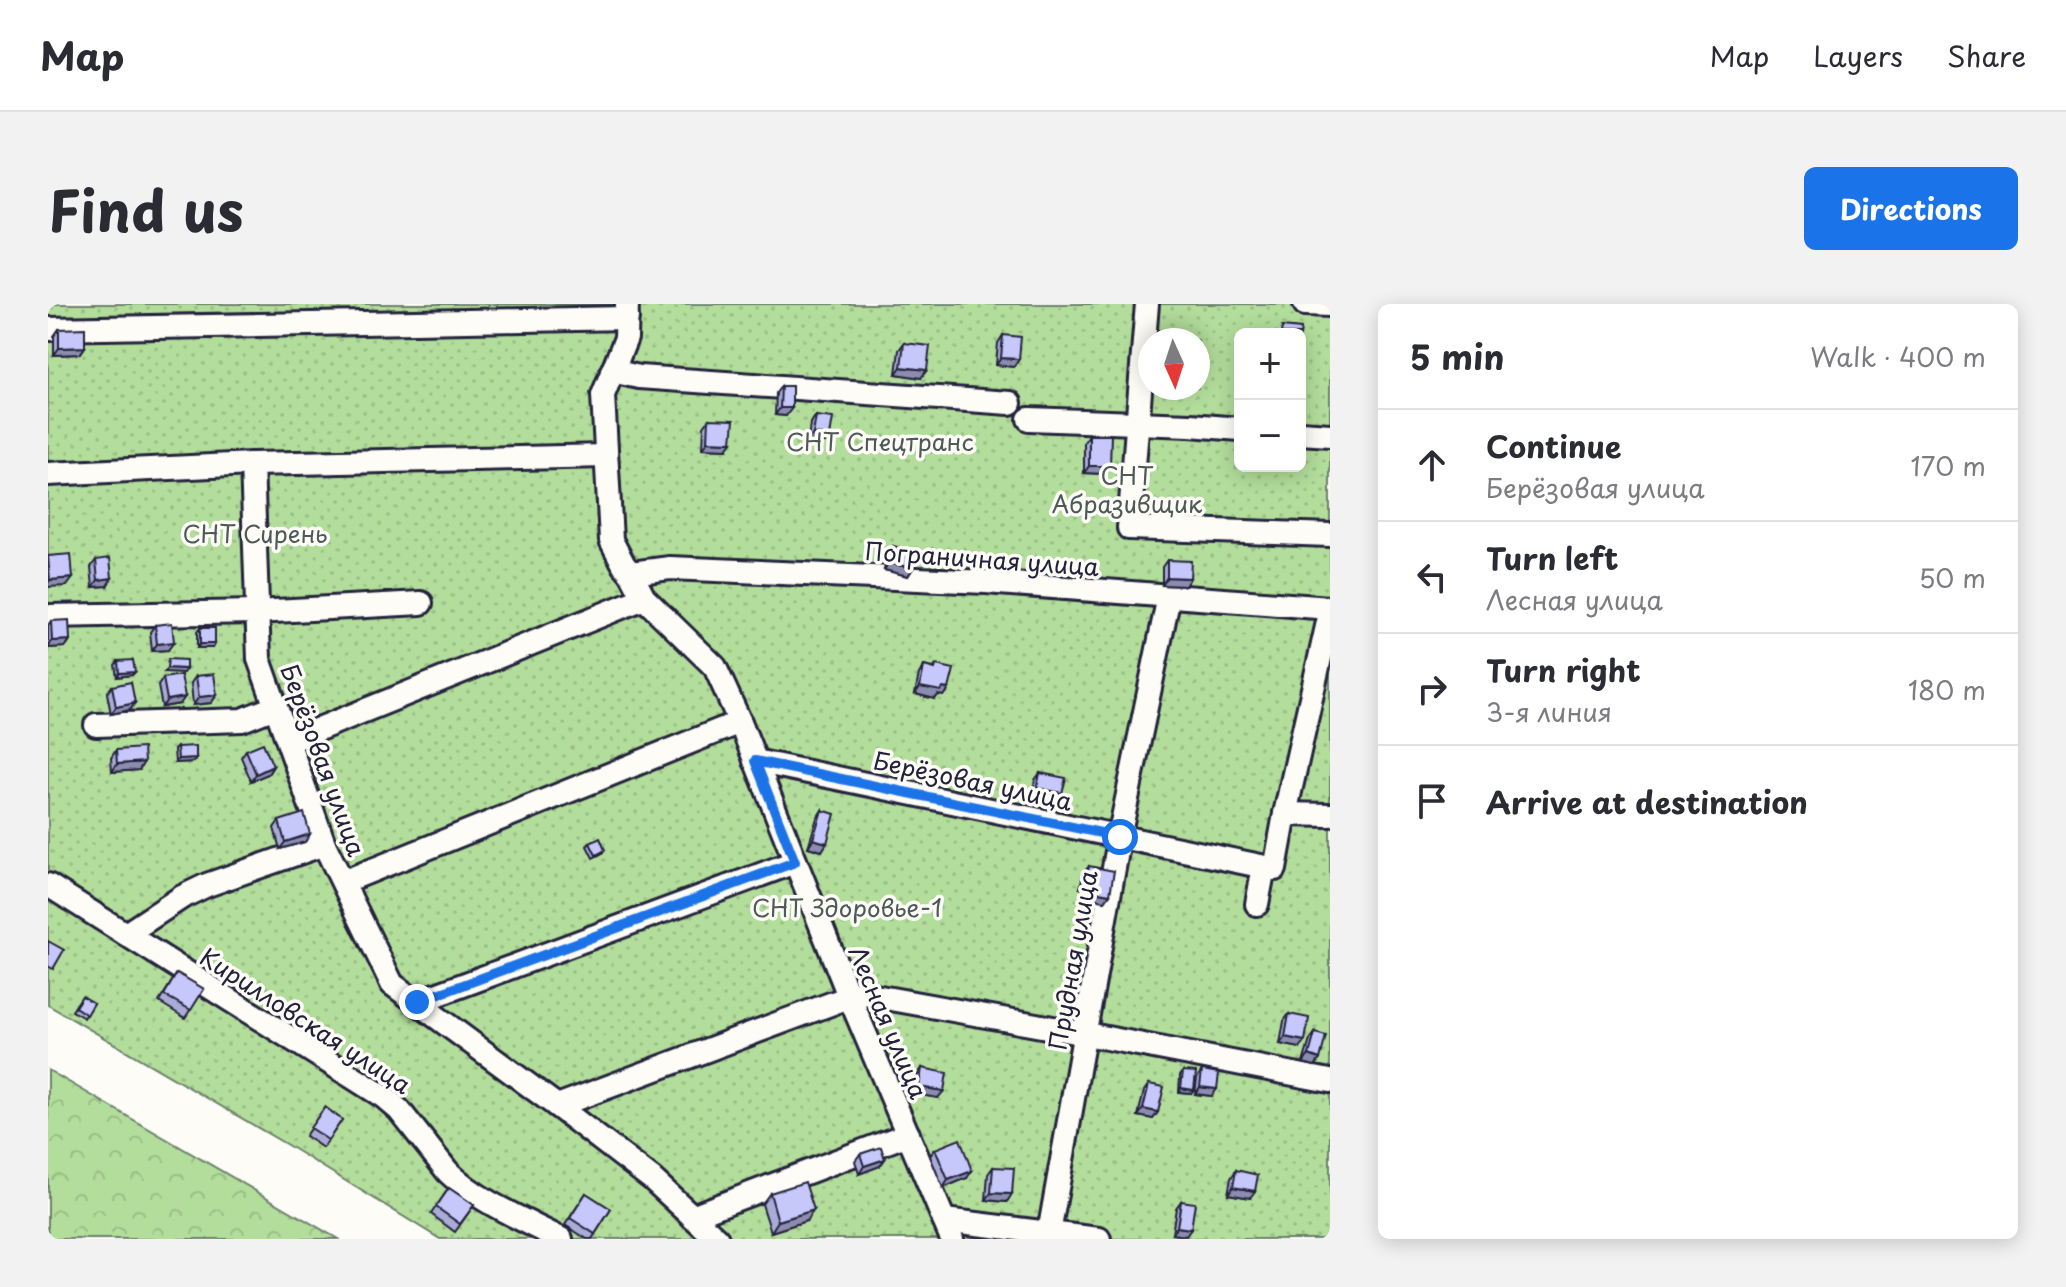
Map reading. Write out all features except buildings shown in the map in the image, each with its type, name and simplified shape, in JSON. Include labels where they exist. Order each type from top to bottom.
[{"type":"street","points":[[1147,304],[1129,528],[1330,535]]},
{"type":"street","points":[[1305,304],[1330,305]]},
{"type":"street","points":[[48,329],[627,311]]},
{"type":"street","name":"Лесная улица","points":[[627,311],[626,338],[603,395],[611,540],[644,598],[715,667],[948,1230]]},
{"type":"street","points":[[612,371],[639,377],[1010,403]]},
{"type":"street","points":[[1029,419],[1234,429]]},
{"type":"street","points":[[1306,433],[1330,435]]},
{"type":"street","points":[[48,474],[252,464],[606,456]]},
{"type":"street","name":"Берёзовая улица","points":[[252,464],[259,659],[324,844],[392,984],[650,1177],[717,1239]]},
{"type":"street","name":"Пограничная улица","points":[[631,573],[670,568],[986,582],[1330,611],[1285,814],[1257,904]]},
{"type":"street","name":"Прудная улица","points":[[1048,1236],[1120,837],[1169,596]]},
{"type":"street","points":[[289,741],[644,598]]},
{"type":"street","points":[[48,616],[256,612],[421,603]]},
{"type":"street","points":[[96,725],[242,720],[275,707]]},
{"type":"street","points":[[343,882],[740,722]]},
{"type":"street","name":"Берёзовая улица","points":[[755,761],[1270,868]]},
{"type":"street","points":[[1285,814],[1330,815]]},
{"type":"street","points":[[126,934],[194,891],[324,844]]},
{"type":"street","points":[[417,1002],[795,862]]},
{"type":"street","name":"Кирилловская улица","points":[[48,885],[384,1097],[399,1110],[457,1181],[485,1200],[561,1239]]},
{"type":"street","points":[[557,1106],[848,994],[1086,1034],[1330,1081]]},
{"type":"street","points":[[692,1216],[908,1134]]},
{"type":"street","points":[[948,1230],[1099,1239]]},
{"type":"green space","points":[[48,304],[1330,304],[1330,1239],[440,1239],[289,1146],[48,1005]]},
{"type":"green space","points":[[48,1070],[338,1239],[48,1239]]},
{"type":"route","points":[[417,1002],[795,862],[755,761],[1120,837]]},
{"type":"park label","name":"СНТ Спецтранс","points":[[880,441]]},
{"type":"park label","name":"СНТ Абразивщик","points":[[1127,489]]},
{"type":"park label","name":"СНТ Сирень","points":[[255,533]]},
{"type":"park label","name":"СНТ Здоровье-1","points":[[847,907]]}]
